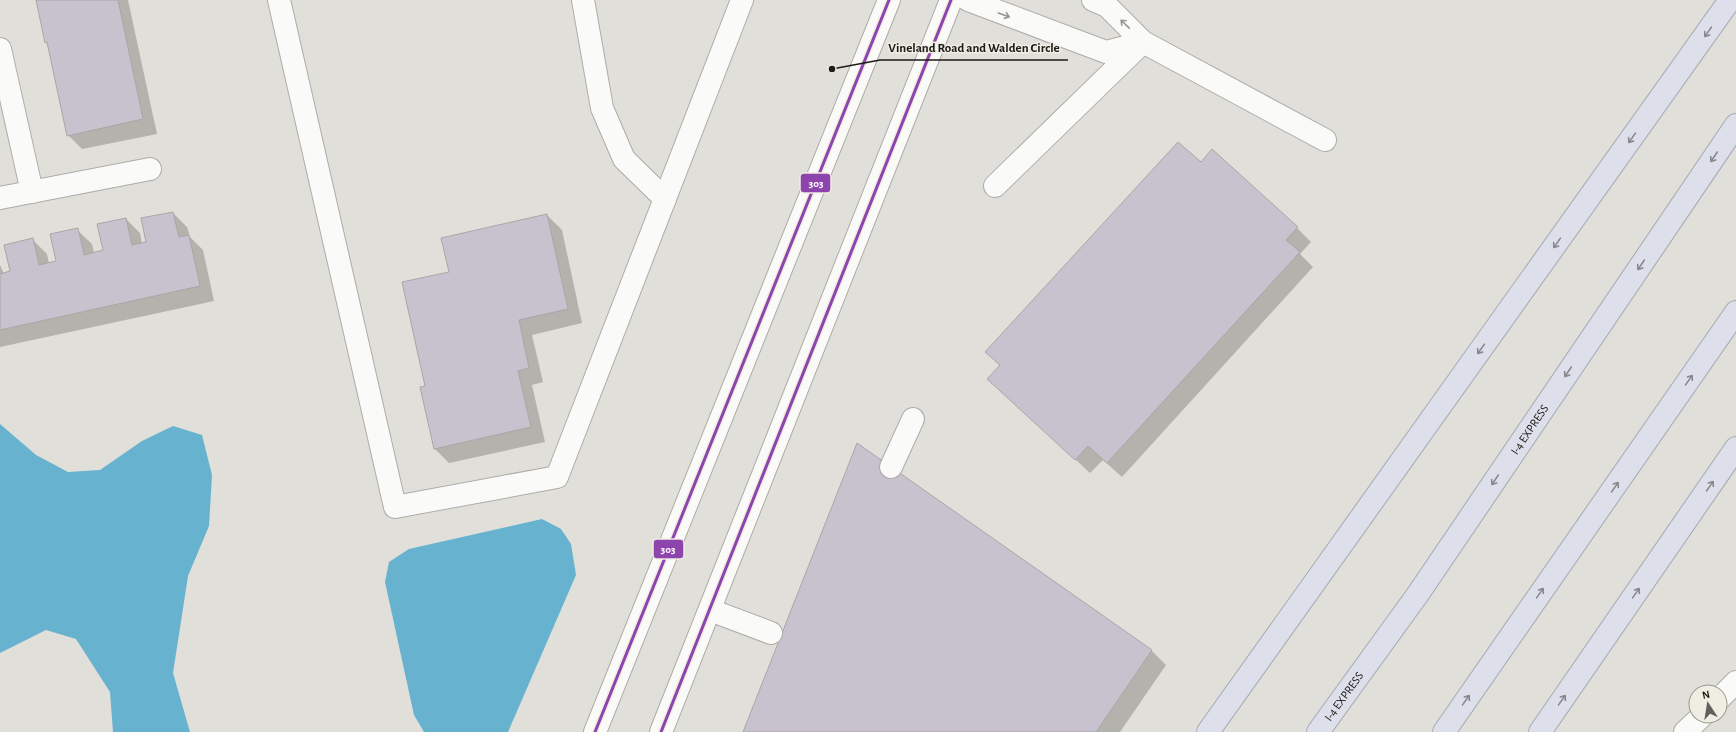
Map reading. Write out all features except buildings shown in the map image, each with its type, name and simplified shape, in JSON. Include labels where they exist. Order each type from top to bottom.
[{"type":"highway","points":[[1208,732],[1730,0]]},
{"type":"highway","name":"I-4 EXPRESS","points":[[1318,732],[1418,594],[1736,125]]},
{"type":"highway","points":[[1444,732],[1736,312]]},
{"type":"highway","points":[[1540,732],[1736,448]]},
{"type":"street","points":[[279,0],[395,507],[557,477],[742,0]]},
{"type":"street","points":[[583,0],[602,108],[624,159],[665,199]]},
{"type":"street","points":[[595,732],[890,0]]},
{"type":"street","points":[[661,732],[951,0]]},
{"type":"street","points":[[968,0],[1106,52],[1143,42]]},
{"type":"street","points":[[1093,0],[1107,6],[1143,42],[1325,140]]},
{"type":"street","points":[[995,186],[1143,42]]},
{"type":"street","points":[[0,49],[32,192]]},
{"type":"street","points":[[0,198],[150,169]]},
{"type":"street","points":[[890,467],[913,419]]},
{"type":"street","points":[[710,610],[770,633]]},
{"type":"street","points":[[1728,690],[1736,682]]},
{"type":"street","points":[[1685,732],[1694,724]]},
{"type":"water","points":[[0,424],[36,455],[68,472],[100,470],[142,441],[173,426],[202,435],[212,475],[209,526],[188,576],[173,673],[190,732],[113,732],[110,692],[76,639],[46,630],[0,653]]},
{"type":"water","points":[[542,519],[561,529],[571,544],[576,575],[508,732],[424,732],[414,715],[385,582],[389,562],[409,549]]},
{"type":"transit line","name":"303","points":[[595,732],[889,0]]},
{"type":"transit line","name":"303","points":[[661,732],[951,0]]},
{"type":"place","name":"Vineland Road and Walden Circle","points":[[832,69]]}]
